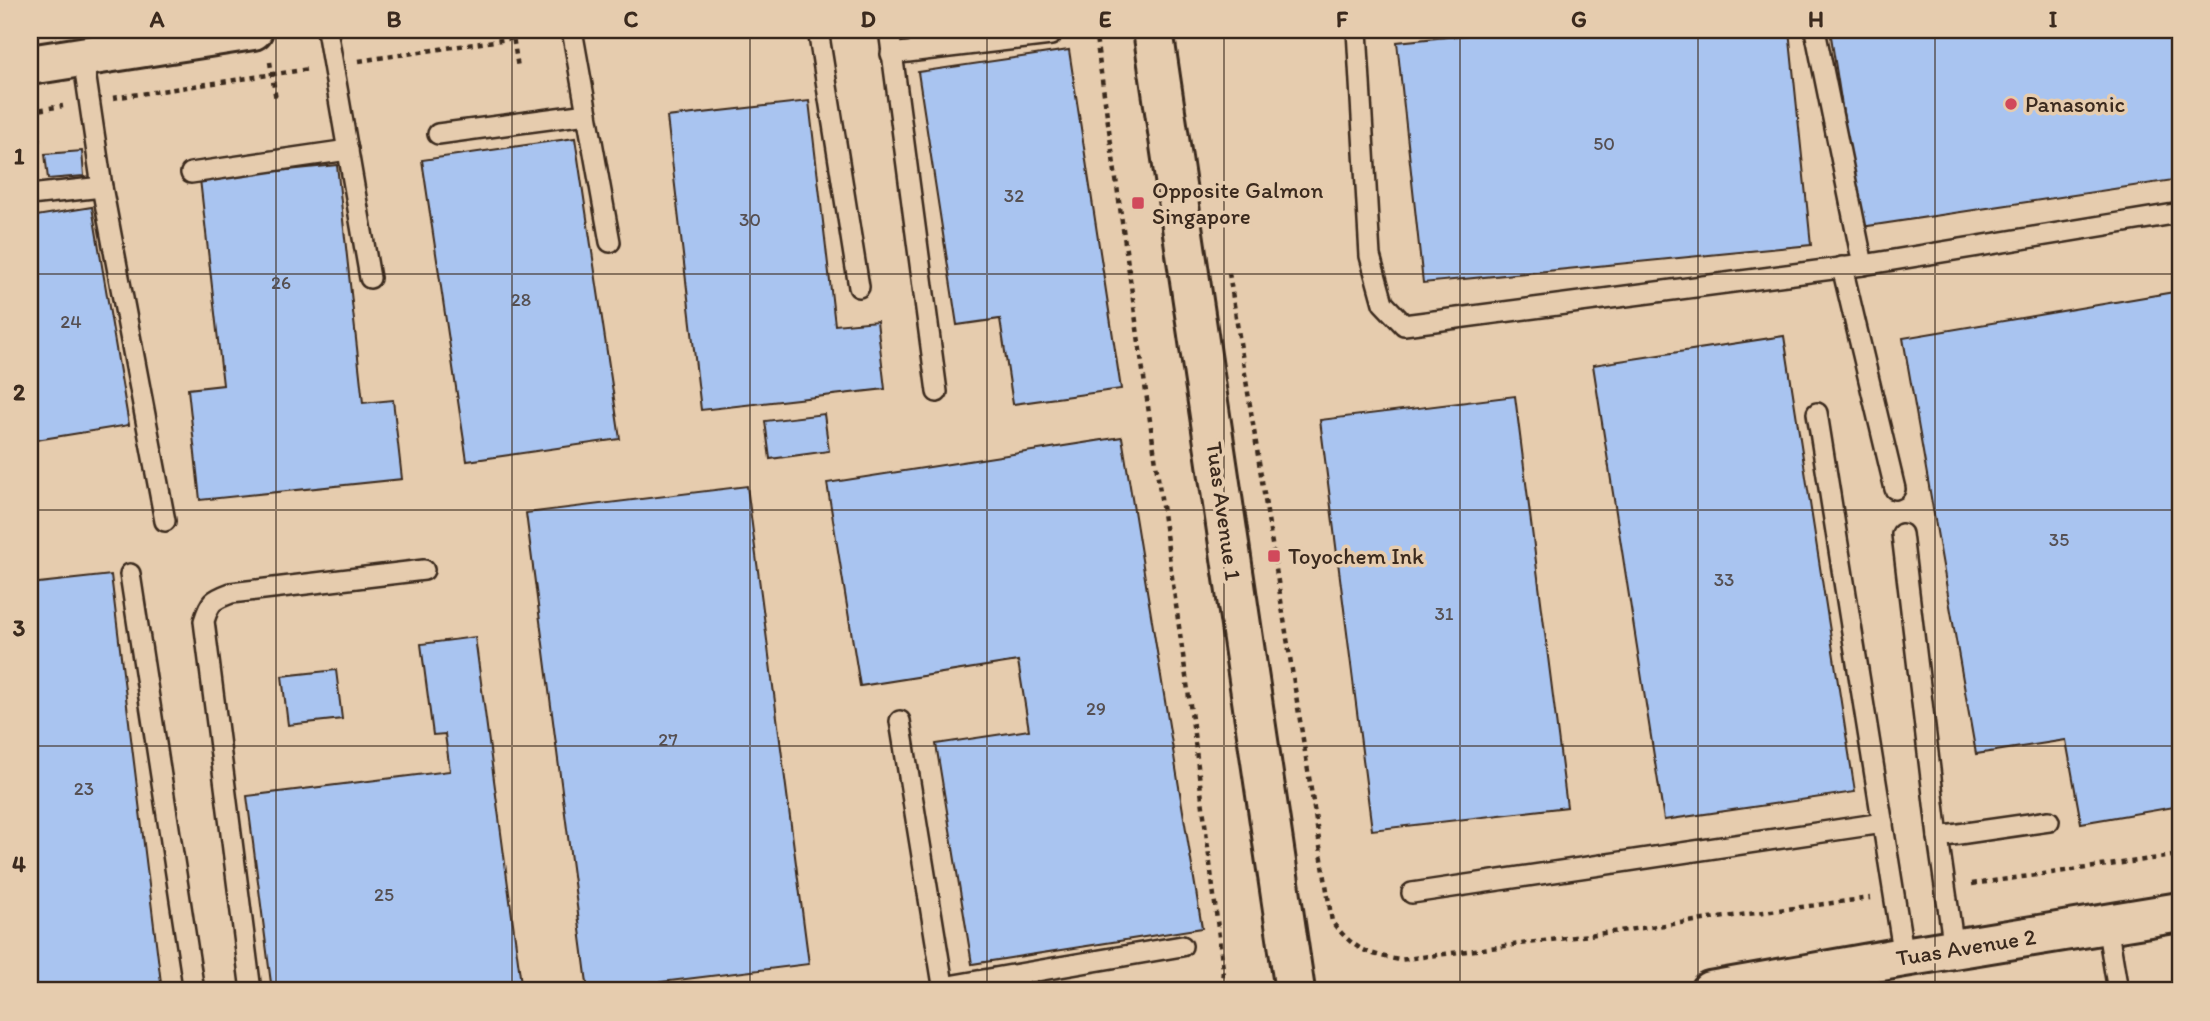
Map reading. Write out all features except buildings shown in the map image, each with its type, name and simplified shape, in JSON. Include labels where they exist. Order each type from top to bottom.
[{"type":"street","name":"Tuas Avenue 1","points":[[1153,30],[1295,991]]},
{"type":"street","points":[[30,65],[83,58],[180,35],[261,41]]},
{"type":"street","name":"Tuas Avenue 2","points":[[1710,991],[2180,912]]},
{"type":"lane","points":[[327,30],[370,278]]},
{"type":"lane","points":[[818,30],[859,287]]},
{"type":"lane","points":[[889,30],[937,392]]},
{"type":"lane","points":[[1357,30],[1370,256],[1382,303],[1404,325],[1863,265],[2180,213]]},
{"type":"lane","points":[[1815,30],[1863,265]]},
{"type":"lane","points":[[565,31],[587,114],[610,242]]},
{"type":"lane","points":[[891,54],[1051,35]]},
{"type":"lane","points":[[83,58],[102,187],[165,521]]},
{"type":"lane","points":[[438,134],[587,114]]},
{"type":"lane","points":[[191,173],[348,150]]},
{"type":"lane","points":[[30,195],[102,187]]},
{"type":"lane","points":[[1842,267],[1895,489]]},
{"type":"lane","points":[[1817,413],[1904,957]]},
{"type":"lane","points":[[1902,534],[1954,949]]},
{"type":"lane","points":[[251,991],[204,621],[209,606],[214,600],[231,593],[424,570]]},
{"type":"lane","points":[[130,573],[194,991]]},
{"type":"lane","points":[[900,721],[943,989],[1182,946]]},
{"type":"lane","points":[[1938,837],[2049,821]]},
{"type":"lane","points":[[1412,892],[1883,823]]},
{"type":"lane","points":[[2106,925],[2118,991]]},
{"type":"path","points":[[512,30],[518,68]]},
{"type":"path","points":[[1095,30],[1193,726],[1223,969],[1222,984],[1217,991]]},
{"type":"path","points":[[31,111],[565,31]]},
{"type":"path","points":[[261,41],[272,75],[276,100]]},
{"type":"path","points":[[30,91],[31,111],[39,142]]},
{"type":"path","points":[[1227,263],[1332,922],[1346,939],[1371,955],[1399,960],[1894,894]]},
{"type":"path","points":[[1945,887],[2180,855]]},
{"type":"path","points":[[1222,984],[1236,991]]},
{"type":"place","name":"Panasonic","points":[[2011,104]]},
{"type":"place","name":"Opposite Galmon Singapore","points":[[1138,203]]},
{"type":"place","name":"Toyochem Ink","points":[[1274,556]]}]
